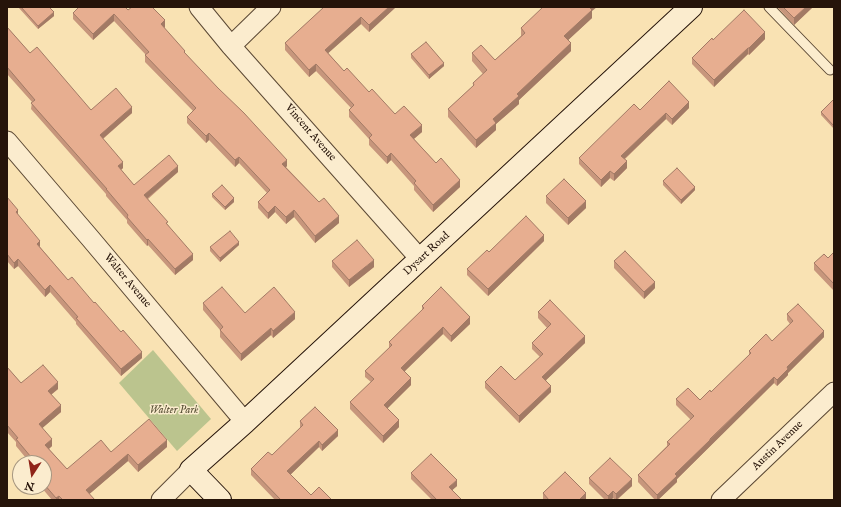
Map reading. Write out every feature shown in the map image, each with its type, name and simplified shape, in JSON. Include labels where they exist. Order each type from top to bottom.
[{"type":"street","name":"Vincent Avenue","points":[[199,7],[421,260]]},
{"type":"street","points":[[232,46],[271,7]]},
{"type":"street","name":"Dysart Road","points":[[161,500],[191,470],[421,260],[692,7]]},
{"type":"street","name":"Walter Avenue","points":[[7,141],[245,422]]},
{"type":"street","name":"Austin Avenue","points":[[721,500],[834,392]]},
{"type":"street","points":[[191,470],[220,500]]},
{"type":"lane","points":[[769,7],[830,70]]},
{"type":"green space","name":"Walter Park","points":[[153,350],[211,419],[177,451],[119,383]]},
{"type":"building","points":[[21,7],[49,7],[54,12],[38,26]]},
{"type":"building","points":[[79,7],[125,7],[128,10],[132,7],[152,7],[165,20],[161,24],[185,51],[184,52],[244,113],[287,160],[282,164],[319,202],[324,198],[339,216],[315,236],[294,210],[286,217],[275,206],[268,213],[258,202],[270,190],[239,157],[235,160],[209,133],[206,136],[187,117],[196,108],[145,55],[149,52],[114,14],[93,34],[73,13]]},
{"type":"building","points":[[324,7],[389,7],[369,25],[361,17],[325,50],[344,71],[347,68],[369,92],[372,89],[395,114],[404,106],[422,125],[410,135],[436,163],[441,158],[460,180],[433,205],[414,183],[416,181],[391,153],[387,157],[369,138],[372,135],[349,110],[354,105],[316,64],[309,70],[285,43]]},
{"type":"building","points":[[543,7],[589,7],[592,10],[564,36],[571,43],[517,94],[519,96],[493,119],[496,123],[476,140],[448,109],[474,85],[473,83],[487,70],[472,53],[481,45],[495,60],[525,33],[521,28]]},
{"type":"building","points":[[783,7],[806,7],[794,18]]},
{"type":"building","points":[[744,10],[765,32],[714,80],[692,58]]},
{"type":"building","points":[[7,27],[30,53],[37,47],[91,110],[116,88],[132,107],[100,135],[123,162],[118,166],[134,185],[169,155],[178,166],[144,195],[168,222],[166,223],[193,254],[175,269],[127,217],[128,215],[107,189],[31,103],[35,100],[7,67]]},
{"type":"building","points":[[426,42],[444,63],[429,75],[411,54]]},
{"type":"building","points":[[669,81],[689,102],[672,119],[666,113],[621,156],[627,161],[614,174],[610,171],[601,180],[579,158],[634,104],[640,110]]},
{"type":"building","points":[[834,99],[834,126],[821,112]]},
{"type":"building","points":[[677,168],[695,187],[681,200],[663,181]]},
{"type":"building","points":[[564,179],[586,201],[568,218],[546,196]]},
{"type":"building","points":[[222,185],[234,198],[225,207],[212,194]]},
{"type":"building","points":[[7,197],[18,210],[16,212],[40,241],[37,244],[68,280],[72,277],[121,332],[123,330],[142,352],[121,369],[76,318],[78,317],[50,285],[45,290],[18,259],[14,263],[7,254]]},
{"type":"building","points":[[526,216],[544,235],[488,289],[467,269],[487,250],[489,252]]},
{"type":"building","points":[[230,231],[239,242],[220,258],[210,247]]},
{"type":"building","points":[[357,240],[374,260],[349,280],[332,261]]},
{"type":"building","points":[[625,251],[655,282],[644,292],[614,261]]},
{"type":"building","points":[[834,252],[834,284],[814,263],[824,254],[828,258]]},
{"type":"building","points":[[222,287],[245,313],[274,287],[295,312],[273,331],[271,328],[241,354],[220,330],[223,327],[203,303]]},
{"type":"building","points":[[441,287],[470,317],[451,336],[443,327],[401,368],[411,378],[384,405],[399,420],[383,436],[350,402],[374,379],[365,371],[392,345],[389,342],[424,308],[422,306]]},
{"type":"building","points":[[550,300],[585,336],[542,377],[551,386],[519,416],[485,382],[501,366],[515,380],[543,354],[532,343],[551,324],[538,312]]},
{"type":"building","points":[[798,304],[824,331],[787,367],[788,369],[777,380],[774,377],[710,439],[675,474],[677,476],[657,495],[638,475],[670,444],[667,442],[694,416],[676,399],[688,388],[700,400],[710,390],[711,392],[751,353],[749,351],[766,334],[772,341],[793,321],[787,314]]},
{"type":"building","points":[[43,365],[58,382],[48,391],[61,405],[39,424],[52,439],[45,445],[67,469],[101,440],[111,452],[149,419],[167,440],[138,465],[128,454],[86,490],[95,500],[63,500],[59,496],[56,498],[52,493],[52,455],[29,455],[7,425],[7,367],[21,383]]},
{"type":"building","points":[[315,407],[338,430],[322,445],[319,441],[287,471],[311,495],[319,487],[332,500],[281,500],[251,469],[268,452],[272,455],[303,425],[300,421]]},
{"type":"building","points":[[431,454],[457,480],[449,487],[462,500],[437,500],[411,473]]},
{"type":"building","points":[[610,458],[632,479],[616,494],[613,491],[608,496],[589,478]]},
{"type":"building","points":[[565,472],[586,493],[579,500],[549,500],[543,493]]}]
